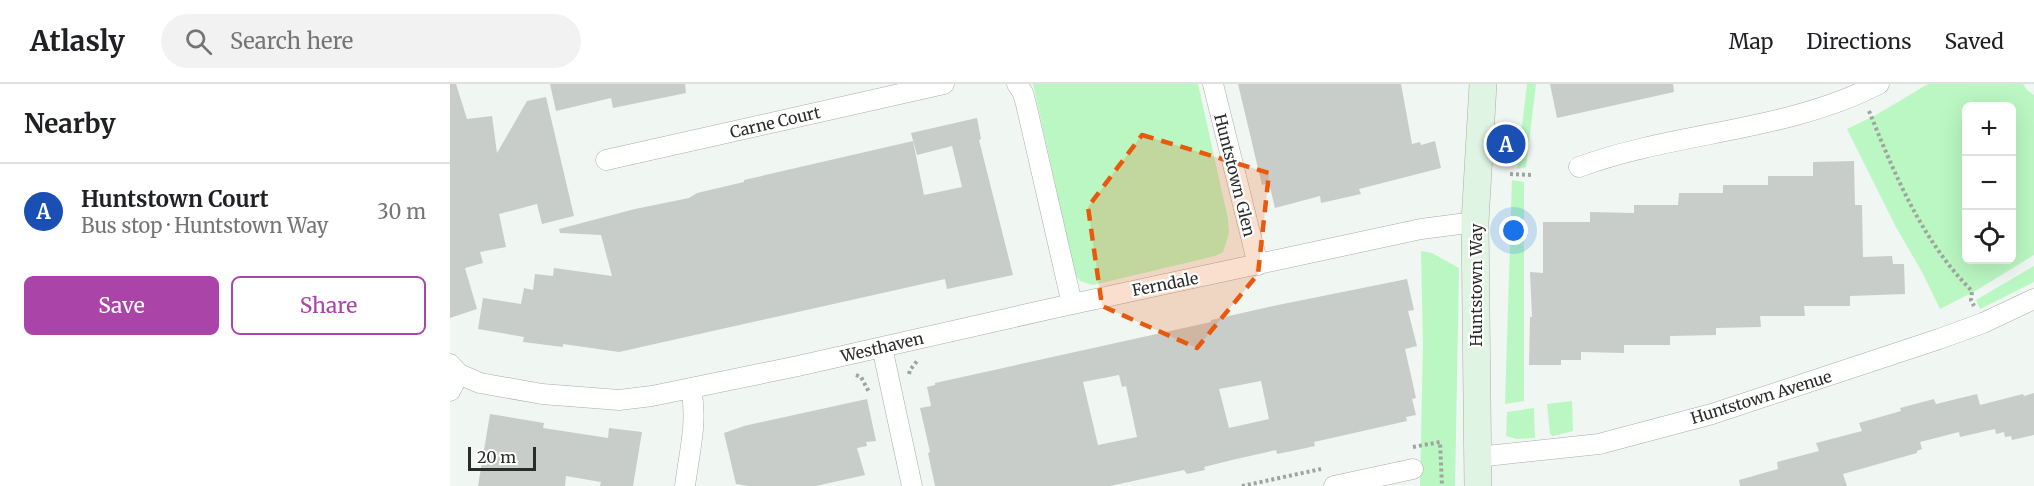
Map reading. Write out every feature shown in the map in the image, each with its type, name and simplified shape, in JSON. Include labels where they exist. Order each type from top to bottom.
[{"type":"street","name":"Carne Court","points":[[606,160],[944,84]]},
{"type":"street","points":[[1017,84],[1026,104],[1072,304]]},
{"type":"street","name":"Huntstown Glen","points":[[1213,84],[1258,265]]},
{"type":"street","name":"Huntstown Way","points":[[1478,486],[1475,222],[1483,84]]},
{"type":"street","points":[[1579,167],[1640,149],[1817,110],[1879,84]]},
{"type":"street","name":"Ferndale","points":[[1072,304],[1421,229],[1475,222]]},
{"type":"street","name":"Huntstown Avenue","points":[[1477,457],[1549,451],[1612,441],[1712,414],[1983,323],[2034,299]]},
{"type":"street","name":"Westhaven","points":[[453,376],[480,384],[542,394],[619,400],[691,389],[1072,304]]},
{"type":"street","points":[[882,347],[912,486]]},
{"type":"street","points":[[686,486],[695,406],[691,389]]},
{"type":"street","points":[[1334,486],[1413,469]]},
{"type":"path","points":[[1869,111],[1907,198],[1940,253],[1957,276],[1972,291],[1971,300],[1983,323]]},
{"type":"path","points":[[1510,174],[1533,175]]},
{"type":"path","points":[[908,383],[910,370],[916,361],[924,357]]},
{"type":"path","points":[[848,375],[861,377],[869,391],[871,401]]},
{"type":"highlighted area","points":[[1142,135],[1269,173],[1258,274],[1197,348],[1102,306],[1088,207]]},
{"type":"green space","points":[[1033,84],[1198,84],[1228,219],[1229,233],[1223,252],[1215,256],[1093,285],[1080,281],[1075,274]]},
{"type":"green space","points":[[1527,84],[1536,84],[1526,167],[1517,169]]},
{"type":"green space","points":[[1928,84],[2023,84],[2034,95],[2034,255],[1977,290],[1940,309],[1847,129],[1876,115]]},
{"type":"green space","points":[[1512,180],[1524,182],[1524,401],[1505,404]]},
{"type":"green space","points":[[1421,251],[1432,253],[1459,268],[1455,486],[1420,486],[1423,346]]},
{"type":"green space","points":[[2034,266],[2034,282],[1980,309],[1976,300]]},
{"type":"green space","points":[[1572,401],[1573,431],[1553,436],[1550,434],[1547,404]]},
{"type":"green space","points":[[1534,408],[1535,438],[1517,439],[1506,436],[1507,412]]},
{"type":"building","points":[[450,84],[456,84],[467,119],[492,116],[497,153],[527,101],[546,97],[574,216],[542,224],[537,204],[499,214],[506,247],[480,252],[483,263],[465,268],[477,309],[450,318]]},
{"type":"building","points":[[550,84],[685,84],[686,93],[613,108],[611,98],[556,111]]},
{"type":"building","points":[[1238,84],[1401,84],[1412,144],[1420,142],[1421,145],[1435,141],[1441,168],[1359,189],[1361,194],[1321,203],[1320,196],[1275,208],[1269,183],[1262,185]]},
{"type":"building","points":[[1550,84],[1673,84],[1674,92],[1557,118]]},
{"type":"building","points":[[977,118],[981,139],[979,140],[1013,275],[947,289],[945,279],[619,352],[563,344],[563,347],[523,342],[524,337],[478,329],[483,298],[521,304],[524,288],[533,290],[535,274],[553,276],[554,268],[612,276],[601,235],[560,233],[559,229],[635,209],[689,198],[697,193],[744,182],[744,180],[913,141],[924,195],[962,187],[952,146],[917,155],[911,133]]},
{"type":"building","points":[[1854,161],[1855,205],[1862,205],[1863,257],[1892,256],[1893,264],[1904,264],[1905,294],[1850,296],[1850,306],[1804,306],[1805,316],[1760,316],[1761,327],[1716,328],[1716,335],[1670,336],[1670,345],[1624,345],[1624,353],[1581,352],[1581,360],[1561,360],[1561,365],[1529,365],[1530,317],[1532,317],[1530,272],[1543,273],[1543,222],[1590,222],[1590,212],[1634,213],[1634,205],[1678,205],[1679,193],[1723,193],[1723,185],[1768,185],[1768,176],[1813,176],[1813,162]]},
{"type":"building","points":[[1407,279],[1414,310],[1408,311],[1417,346],[1405,349],[1416,398],[1412,399],[1416,415],[1406,417],[1407,421],[1314,442],[1315,446],[1277,454],[1276,450],[1204,467],[1205,470],[1187,474],[1184,470],[1110,486],[935,486],[920,408],[931,406],[927,387],[935,383],[1278,305]],"holes":[[[1119,375],[1122,387],[1126,386],[1137,437],[1098,445],[1083,382]],[[1261,381],[1269,419],[1229,428],[1219,389]]]},
{"type":"building","points":[[2034,393],[2034,435],[2012,440],[2011,436],[2005,437],[2004,432],[1996,434],[1995,429],[1960,437],[1959,432],[1920,442],[1922,449],[1917,453],[1843,474],[1847,486],[1740,486],[1739,480],[1778,469],[1777,462],[1819,451],[1816,443],[1862,431],[1859,423],[1901,411],[1900,408],[1934,399],[1936,404],[1977,394],[1980,405]]},
{"type":"building","points":[[867,399],[876,441],[866,442],[867,446],[857,448],[865,475],[816,486],[736,484],[724,433],[744,426]]},
{"type":"building","points":[[490,414],[544,423],[543,428],[608,438],[609,428],[642,432],[633,486],[600,486],[601,482],[566,476],[565,486],[478,486]]},
{"type":"place","name":"Huntstown Court","points":[[1506,144]]}]
